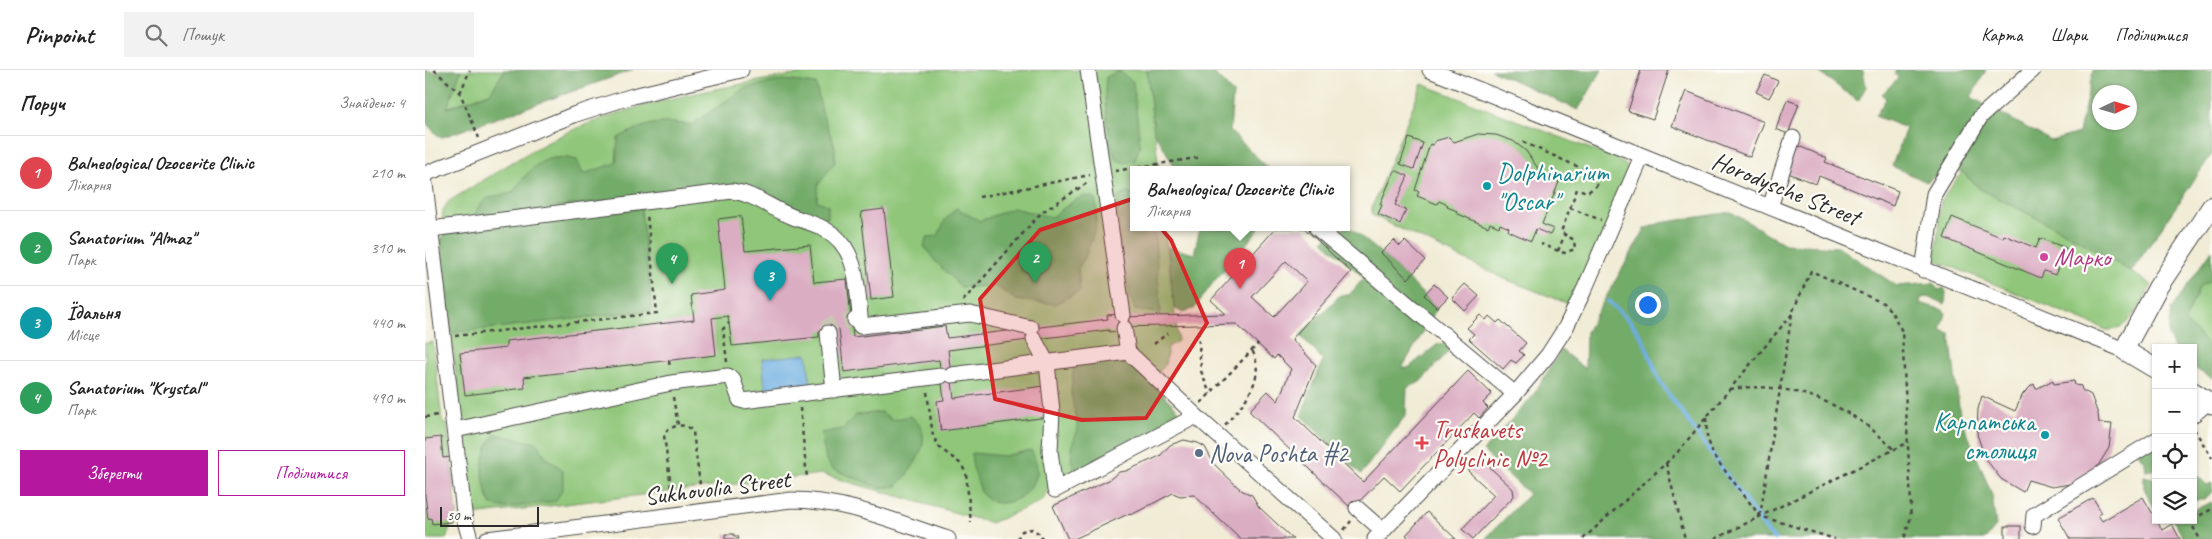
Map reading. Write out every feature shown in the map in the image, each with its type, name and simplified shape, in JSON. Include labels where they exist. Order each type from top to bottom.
[{"type":"main road","points":[[2152,368],[2124,350],[2158,287],[2212,206]]},
{"type":"street","points":[[470,539],[466,528],[425,175],[575,114],[716,74],[741,70]]},
{"type":"street","points":[[1088,70],[1128,352],[1194,415],[1334,539]]},
{"type":"street","name":"Horodysche Street","points":[[1430,70],[2124,350]]},
{"type":"street","points":[[1923,270],[1934,194],[1981,116],[2033,70]]},
{"type":"street","points":[[1770,207],[1793,138]]},
{"type":"street","points":[[1357,508],[1379,535],[1515,394],[1548,355],[1566,327],[1642,156]]},
{"type":"street","points":[[431,229],[732,190],[748,193],[790,216],[828,230],[841,241],[850,255],[854,268],[858,323],[970,314],[1033,334],[1047,363],[1052,411],[1050,451],[1055,490],[1194,415]]},
{"type":"street","points":[[1321,231],[1515,394]]},
{"type":"street","points":[[828,333],[834,390]]},
{"type":"street","points":[[455,430],[671,383],[728,376],[733,380],[740,400],[743,401],[1128,352]]},
{"type":"street","points":[[2197,410],[2205,399]]},
{"type":"street","points":[[2033,526],[2034,516],[2152,442]]},
{"type":"street","name":"Sukhovolia Street","points":[[487,539],[791,500],[835,503],[948,539]]},
{"type":"street","points":[[585,539],[593,525]]},
{"type":"path","points":[[434,70],[460,93],[485,150]]},
{"type":"path","points":[[460,93],[470,70]]},
{"type":"path","points":[[1523,142],[1595,176],[1596,186],[1588,192],[1577,189],[1561,232],[1574,240],[1575,249],[1569,253],[1541,244]]},
{"type":"path","points":[[950,316],[1041,213],[1103,173]]},
{"type":"path","points":[[444,337],[657,313],[645,202]]},
{"type":"path","points":[[1570,208],[1613,224]]},
{"type":"path","points":[[1558,251],[1565,234]]},
{"type":"path","points":[[1760,516],[1793,313],[1811,271],[1883,303],[1898,320],[1905,341],[1911,504],[1910,520],[1905,539]]},
{"type":"path","points":[[1583,539],[1676,454],[1793,313]]},
{"type":"path","points":[[728,376],[723,329],[729,323]]},
{"type":"path","points":[[1198,331],[1201,371],[1210,394]]},
{"type":"path","points":[[1154,344],[1169,333]]},
{"type":"path","points":[[1194,415],[1210,394],[1258,344]]},
{"type":"path","points":[[1224,426],[1250,394],[1257,376],[1258,368],[1252,350]]},
{"type":"path","points":[[925,378],[933,436],[940,448],[963,468],[968,483],[971,523]]},
{"type":"path","points":[[671,383],[678,425]]},
{"type":"path","points":[[1730,389],[1761,386],[1781,388],[1805,394],[1844,410],[1879,434],[1895,451]]},
{"type":"path","points":[[799,394],[807,478]]},
{"type":"path","points":[[425,417],[443,415]]},
{"type":"path","points":[[1706,417],[1707,436],[1713,455],[1760,516],[1835,539]]},
{"type":"path","points":[[672,495],[664,435],[668,429],[678,425],[690,428],[693,432],[701,492]]},
{"type":"path","points":[[2197,434],[2212,458]]},
{"type":"path","points":[[1715,539],[1895,451],[1909,442]]},
{"type":"path","points":[[1666,463],[1685,539]]},
{"type":"path","points":[[2197,516],[2212,509]]},
{"type":"path","points":[[2192,524],[2200,539]]},
{"type":"path","points":[[1017,539],[1022,531],[1032,529],[1040,534],[1043,539]]},
{"type":"highlighted area","points":[[1135,198],[1171,240],[1207,323],[1146,418],[1082,420],[995,399],[980,299],[1040,230]]},
{"type":"green space","points":[[425,70],[437,73],[439,70],[461,70],[447,108],[490,93],[505,70],[633,70],[440,138],[425,122]]},
{"type":"green space","points":[[461,70],[505,70],[490,93],[446,108]]},
{"type":"green space","points":[[823,70],[1147,70],[1159,166],[1130,166],[1130,231],[1165,231],[1178,341],[1168,347],[1165,365],[1151,382],[1183,415],[1050,489],[1042,501],[991,523],[821,474],[472,515],[441,242],[443,210],[449,201],[547,142],[582,126],[671,99],[762,80]]},
{"type":"green space","points":[[1147,70],[1211,70],[1233,93],[1230,131],[1266,166],[1175,166],[1154,132]]},
{"type":"green space","points":[[1491,70],[1602,70],[1578,110]]},
{"type":"green space","points":[[1816,70],[1863,70],[1866,87],[1858,101]]},
{"type":"green space","points":[[1896,70],[1986,70],[1971,97],[2051,141],[2079,133],[2093,70],[2212,70],[2212,154],[2131,272],[2076,238],[1980,189],[1962,172],[1943,169],[1927,182],[1892,166],[1906,128],[1875,116],[1886,99],[1882,94],[1899,77],[1895,75]]},
{"type":"green space","points":[[1119,71],[1133,82],[1140,145],[1135,160],[1125,163],[1115,159],[1108,129],[1106,108],[1106,77]]},
{"type":"green space","points":[[784,80],[816,84],[822,113],[835,147],[835,162],[818,185],[817,201],[828,205],[828,218],[801,212],[753,189],[736,185],[474,217],[484,201],[489,198],[512,193],[532,169],[546,160],[565,158],[577,160],[583,174],[616,163],[618,138],[628,133],[653,124],[691,125],[745,88]]},
{"type":"green space","points":[[1422,84],[1617,159],[1630,168],[1573,309],[1564,302],[1505,279],[1372,215],[1372,207]]},
{"type":"green space","points":[[1962,172],[1980,189],[2076,238],[2152,285],[2129,320],[2122,326],[2107,330],[1935,260],[1941,201]]},
{"type":"green space","points":[[1127,193],[1130,194],[1130,231],[1154,231],[1161,313],[1135,310],[1127,283],[1122,255],[1118,197]]},
{"type":"green space","points":[[1085,196],[1095,198],[1097,211],[1095,230],[1085,257],[1078,268],[1080,291],[1055,304],[1016,300],[996,286],[961,287],[935,261],[924,246],[927,237],[938,236],[945,220],[956,208],[980,221],[1013,208],[1051,217],[1075,200]]},
{"type":"green space","points":[[641,208],[652,310],[451,333],[441,242],[446,234]]},
{"type":"green space","points":[[1731,212],[1785,244],[1838,247],[1897,286],[1933,283],[1938,290],[1944,288],[1946,292],[1945,304],[1928,297],[1921,298],[1920,303],[1943,310],[1946,313],[1941,331],[1950,334],[1960,415],[1992,495],[1996,526],[1986,539],[1485,539],[1529,494],[1483,451],[1532,397],[1561,350],[1585,369],[1586,332],[1645,229],[1660,223]]},
{"type":"green space","points":[[1350,227],[1381,253],[1437,308],[1402,368],[1408,368],[1438,344],[1446,343],[1449,351],[1420,382],[1407,388],[1406,415],[1361,474],[1301,416],[1323,360],[1300,335],[1340,295],[1349,295],[1364,278],[1323,241],[1332,231],[1350,231]]},
{"type":"green space","points":[[1199,231],[1257,231],[1212,284],[1194,309],[1181,312],[1174,308],[1168,247],[1194,254]]},
{"type":"green space","points":[[2212,250],[2212,280],[2200,286],[2185,321],[2212,349],[2212,379],[2197,370],[2197,344],[2172,344],[2168,335],[2171,309]]},
{"type":"green space","points":[[2212,280],[2212,349],[2184,321],[2200,286]]},
{"type":"green space","points":[[433,342],[442,420],[447,425],[457,515],[452,516],[452,522],[446,539],[425,539],[425,343]]},
{"type":"green space","points":[[1126,357],[1183,415],[1076,475],[1071,459],[1073,442],[1078,430],[1071,393],[1074,364]]},
{"type":"green space","points":[[881,412],[892,420],[910,416],[923,432],[923,442],[916,461],[897,486],[880,488],[832,469],[826,460],[821,433],[843,429],[856,415]]},
{"type":"green space","points":[[495,434],[537,443],[546,457],[563,470],[563,488],[556,501],[506,508],[491,505],[483,478],[483,469],[486,451]]},
{"type":"green space","points":[[2152,443],[2152,470],[2146,471],[2145,462],[2137,452]]},
{"type":"green space","points":[[1031,450],[1037,473],[1027,492],[1015,500],[1000,503],[991,501],[981,493],[973,468],[972,453],[1004,456]]},
{"type":"green space","points":[[2144,476],[2152,478],[2152,504],[2144,488]]},
{"type":"green space","points":[[2197,477],[2207,485],[2212,483],[2212,492],[2204,500],[2197,500]]},
{"type":"green space","points":[[2212,502],[2212,539],[2184,539],[2175,524],[2197,524],[2197,508]]},
{"type":"water","points":[[807,354],[811,389],[766,395],[762,359]]},
{"type":"building","points":[[1641,70],[1669,70],[1653,119],[1628,111]]},
{"type":"building","points":[[1765,75],[1778,81],[1769,98],[1756,92]]},
{"type":"building","points":[[1686,91],[1764,122],[1750,157],[1672,126]]},
{"type":"building","points":[[1787,100],[1799,104],[1788,134],[1776,129]]},
{"type":"building","name":"Dolphinarium \"Oscar\"","points":[[1478,134],[1496,135],[1513,141],[1526,151],[1543,176],[1559,182],[1542,224],[1553,229],[1550,235],[1536,229],[1531,241],[1508,231],[1509,228],[1500,224],[1499,227],[1490,223],[1488,227],[1456,213],[1457,211],[1439,201],[1437,204],[1417,196],[1419,192],[1415,190],[1430,144],[1433,145],[1435,141],[1449,137],[1454,142]]},
{"type":"building","points":[[1409,138],[1423,143],[1414,169],[1400,164]]},
{"type":"building","points":[[1794,144],[1827,158],[1825,162],[1898,191],[1893,206],[1819,176],[1816,184],[1783,171]]},
{"type":"building","points":[[1395,170],[1408,176],[1395,205],[1406,210],[1400,224],[1378,214],[1382,205],[1380,204]]},
{"type":"building","points":[[884,209],[894,297],[871,300],[861,212]]},
{"type":"building","points":[[741,216],[745,251],[810,245],[814,282],[847,279],[853,337],[945,326],[947,338],[1108,319],[1107,315],[1121,314],[1121,317],[1226,314],[1211,300],[1273,231],[1307,231],[1351,272],[1292,339],[1316,365],[1295,417],[1363,482],[1468,371],[1492,394],[1483,403],[1488,408],[1479,418],[1474,413],[1400,491],[1384,476],[1352,509],[1249,411],[1268,391],[1278,401],[1291,369],[1277,355],[1274,359],[1236,324],[1122,327],[1122,331],[1109,332],[1109,330],[948,350],[954,398],[1044,386],[1048,417],[941,431],[937,401],[944,400],[939,360],[844,372],[839,329],[819,331],[819,337],[732,346],[728,316],[712,318],[716,355],[524,377],[525,388],[465,395],[460,353],[506,348],[506,341],[694,320],[691,295],[725,290],[718,219]],"holes":[[[1286,261],[1307,281],[1274,317],[1252,297]]]},
{"type":"building","points":[[1952,217],[2003,238],[2004,235],[2036,248],[2040,238],[2066,248],[2055,275],[2044,271],[2041,278],[1944,238]]},
{"type":"building","points":[[1394,240],[1400,246],[1405,241],[1425,260],[1408,279],[1381,253]]},
{"type":"building","points":[[1434,284],[1448,297],[1437,308],[1424,295]]},
{"type":"building","points":[[1465,284],[1479,296],[1465,311],[1452,298]]},
{"type":"building","points":[[1480,315],[1486,320],[1489,316],[1497,323],[1500,320],[1526,343],[1519,351],[1524,355],[1516,363],[1511,360],[1503,369],[1469,339],[1474,334],[1467,328]]},
{"type":"building","name":"Карпатська столиця","points":[[2053,380],[2054,384],[2074,381],[2075,385],[2081,386],[2082,390],[2091,395],[2098,414],[2099,423],[2112,424],[2109,448],[2096,469],[2076,483],[2052,487],[2028,480],[2023,492],[2001,479],[1985,458],[1977,434],[1978,409],[1982,396],[2015,411],[2023,394],[2030,387],[2034,384],[2036,389]]},
{"type":"building","points":[[441,437],[443,458],[450,457],[457,515],[452,516],[452,522],[432,524],[431,518],[428,519],[425,495],[425,439]]},
{"type":"building","points":[[1184,440],[1198,443],[1205,447],[1214,464],[1241,490],[1252,495],[1259,507],[1293,539],[1240,539],[1194,495],[1180,496],[1173,493],[1133,514],[1126,515],[1074,539],[1068,539],[1053,506],[1109,480],[1119,472],[1126,471],[1160,456],[1170,445]]},
{"type":"building","points":[[1480,458],[1513,489],[1514,496],[1473,539],[1462,529],[1494,495],[1468,471]]},
{"type":"building","points":[[2143,497],[2152,513],[2152,524],[2159,524],[2162,530],[2172,524],[2180,539],[2070,539],[2058,518],[2093,498],[2102,513],[2098,515],[2102,521]]},
{"type":"building","points":[[1427,512],[1456,539],[1410,539],[1406,535]]},
{"type":"building","points":[[2005,526],[2021,526],[2021,539],[2005,539]]},
{"type":"building","points":[[725,534],[734,534],[739,539],[725,539]]},
{"type":"waterway","points":[[1608,301],[1630,321],[1643,339],[1660,382],[1769,534],[1775,539]]},
{"type":"tunnel","points":[[828,333],[828,326],[836,322],[855,320]]},
{"type":"place","name":"Dolphinarium \"Oscar\"","points":[[1487,186]]},
{"type":"place","name":"Марко","points":[[2044,257]]},
{"type":"place","name":"Sanatorium \"Almaz\"","points":[[1035,283]]},
{"type":"place","name":"Sanatorium \"Krystal\"","points":[[672,284]]},
{"type":"place","name":"Balneological Ozocerite Clinic","points":[[1240,289]]},
{"type":"place","name":"Їдальня","points":[[770,301]]},
{"type":"place","name":"Карпатська столиця","points":[[2045,435]]},
{"type":"place","name":"Truskavets Polyclinic №2","points":[[1422,443]]},
{"type":"place","name":"Nova Poshta #2","points":[[1199,453]]}]
